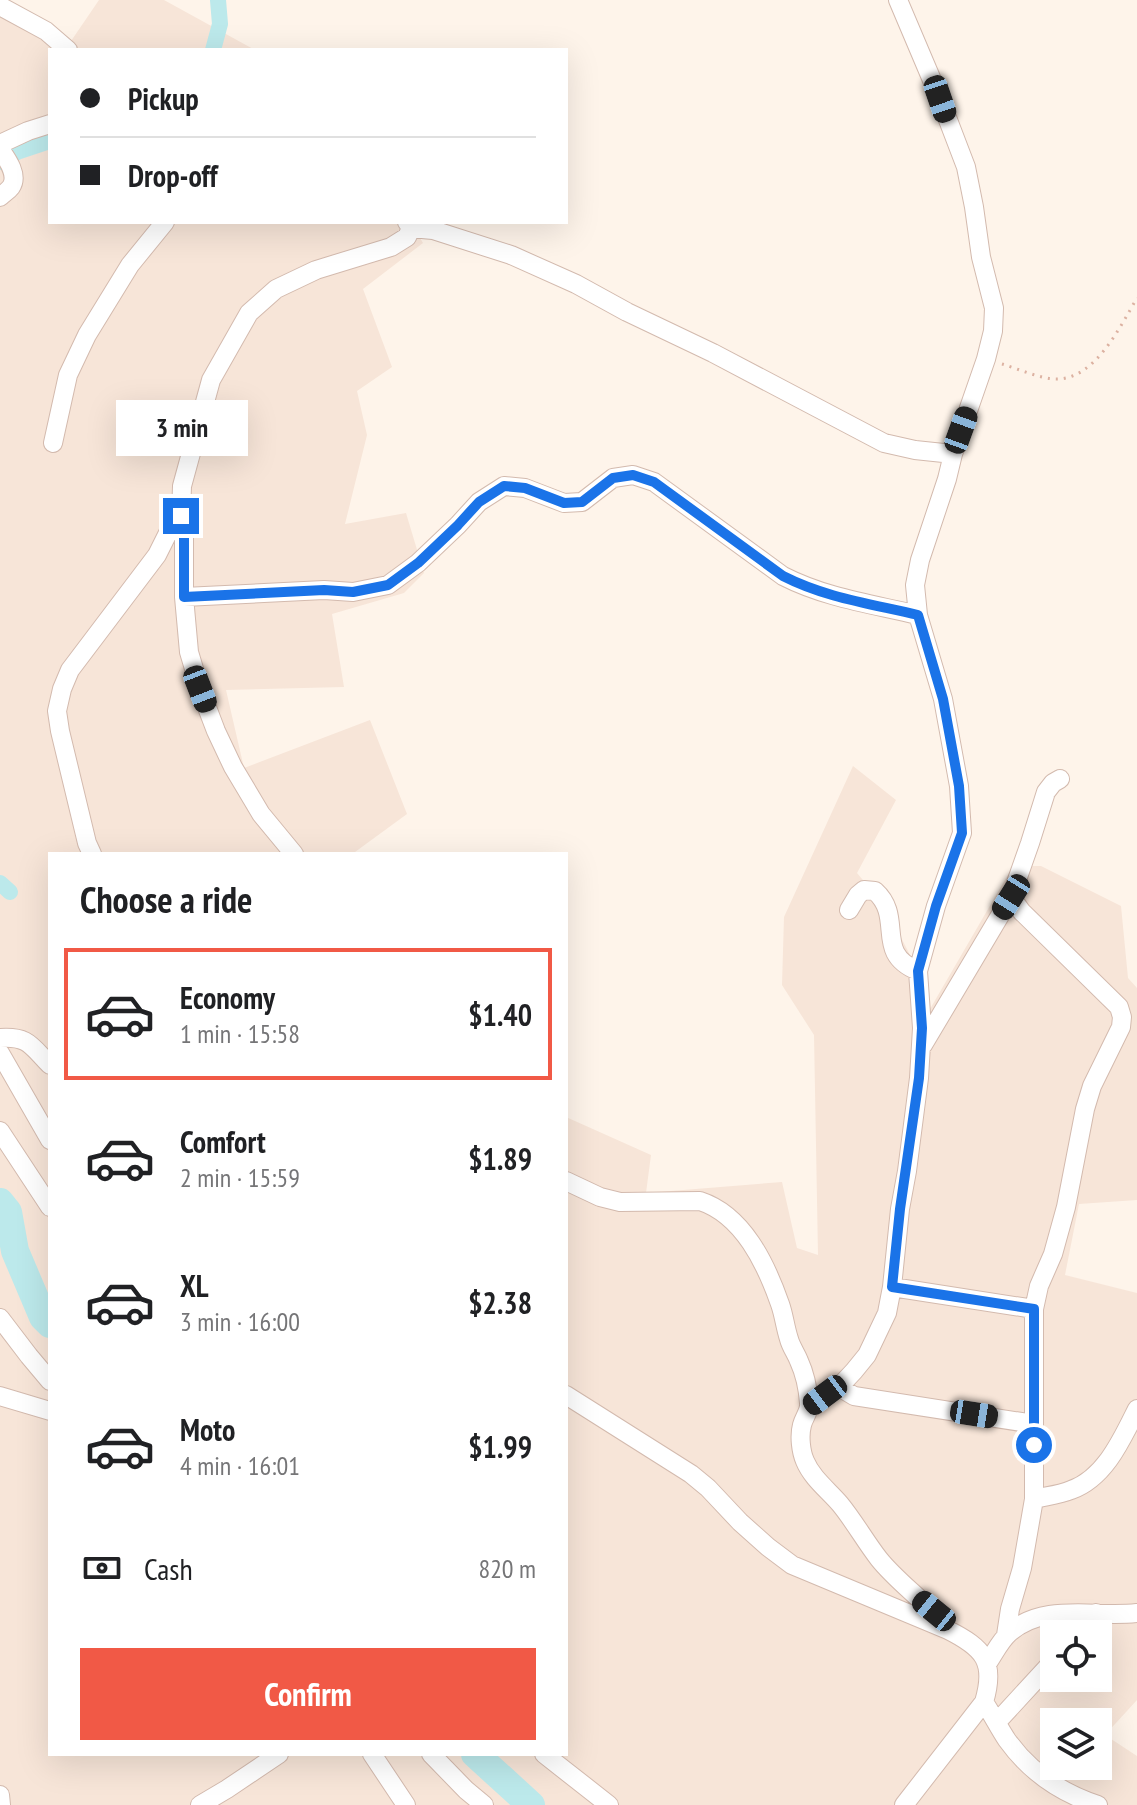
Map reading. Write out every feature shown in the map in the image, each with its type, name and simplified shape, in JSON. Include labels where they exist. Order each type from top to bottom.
[{"type":"street","points":[[898,0],[966,167],[981,257],[994,308],[993,331],[986,359],[953,454],[915,585],[918,615],[943,699],[959,786],[962,833],[936,906],[918,971],[921,1047],[916,1104],[887,1313],[867,1355],[854,1371],[839,1387],[810,1407],[801,1427],[801,1447],[812,1473],[843,1507],[878,1558],[905,1588],[934,1611],[948,1630]]},
{"type":"street","points":[[0,6],[46,31],[66,48]]},
{"type":"street","points":[[0,197],[11,187],[13,172],[0,147],[28,131],[48,125]]},
{"type":"street","points":[[53,443],[68,375],[87,335],[130,265],[163,224]]},
{"type":"street","points":[[287,851],[233,767],[200,689],[189,652],[181,516],[182,486],[211,380],[249,313],[276,289],[316,270],[391,247],[407,237],[409,225],[433,230],[511,255],[576,284],[884,443],[953,454]]},
{"type":"street","points":[[184,597],[375,589],[388,585],[418,563],[479,502],[504,486],[525,488],[564,503],[582,502],[613,478],[633,475],[654,482],[783,576],[799,584],[848,600],[918,615]]},
{"type":"street","points":[[91,852],[60,731],[57,711],[62,689],[70,670],[157,555],[181,516]]},
{"type":"street","points":[[921,1047],[1011,897],[1046,792],[1060,779]]},
{"type":"street","points":[[849,910],[864,890],[875,891],[887,904],[892,946],[898,959],[918,971]]},
{"type":"street","points":[[1006,1635],[1034,1499],[1034,1309],[1066,1207],[1085,1109],[1092,1086],[1121,1027],[1122,1017],[1119,1007],[1022,912],[1011,897]]},
{"type":"street","points":[[0,1038],[17,1037],[29,1043],[48,1063]]},
{"type":"street","points":[[0,1053],[48,1137]]},
{"type":"street","points":[[0,1131],[48,1204]]},
{"type":"street","points":[[568,1182],[600,1197],[620,1202],[700,1201],[711,1204],[726,1216],[743,1232],[767,1271],[805,1379],[810,1407]]},
{"type":"street","points":[[892,1287],[1034,1309]]},
{"type":"street","points":[[0,1318],[48,1379]]},
{"type":"street","points":[[839,1387],[854,1396],[1034,1424]]},
{"type":"street","points":[[0,1396],[48,1410]]},
{"type":"street","points":[[568,1396],[691,1474],[740,1522],[792,1565],[948,1630],[969,1640],[982,1653],[987,1664],[989,1684],[984,1702],[904,1805]]},
{"type":"street","points":[[1034,1499],[1073,1490],[1094,1475],[1117,1449],[1137,1409]]},
{"type":"street","points":[[1090,1620],[1096,1613]]},
{"type":"street","points":[[987,1664],[1006,1635],[1031,1618],[1137,1613]]},
{"type":"street","points":[[997,1722],[1040,1675]]},
{"type":"street","points":[[984,1702],[1025,1762],[1049,1783],[1098,1805]]},
{"type":"street","points":[[200,1805],[276,1756]]},
{"type":"street","points":[[373,1756],[406,1805]]},
{"type":"street","points":[[433,1756],[484,1805]]},
{"type":"street","points":[[547,1756],[609,1805]]},
{"type":"street","points":[[0,1795],[1,1805]]},
{"type":"path","points":[[986,359],[1053,380],[1071,378],[1094,364],[1137,298]]},
{"type":"shaded area","points":[[99,0],[164,0],[251,48],[48,48],[48,224],[412,224],[423,243],[363,289],[392,367],[357,391],[367,435],[345,524],[406,513],[424,573],[404,593],[332,614],[344,687],[226,690],[244,768],[370,720],[407,814],[355,852],[48,852],[48,1756],[568,1756],[568,1118],[651,1155],[646,1193],[782,1182],[797,1248],[818,1255],[814,1035],[782,985],[784,917],[853,766],[896,800],[857,873],[884,905],[908,951],[930,1009],[1013,866],[1041,866],[1121,906],[1128,978],[1137,988],[1137,1200],[1079,1204],[1065,1275],[1137,1293],[1137,1700],[1112,1727],[1112,1708],[1040,1708],[1040,1780],[1112,1780],[1112,1740],[1137,1756],[1137,1805],[0,1805],[0,8],[69,44]]},
{"type":"waterway","points":[[214,48],[220,24],[218,0]]},
{"type":"waterway","points":[[0,162],[17,152],[48,142]]},
{"type":"waterway","points":[[0,883],[10,892]]},
{"type":"waterway","points":[[0,1202],[8,1212],[15,1251],[43,1317],[48,1322]]},
{"type":"waterway","points":[[477,1756],[531,1805]]},
{"type":"route","points":[[181,516],[184,532],[184,597],[324,590],[353,592],[388,585],[418,563],[479,502],[504,486],[525,488],[564,503],[582,502],[613,478],[633,475],[654,482],[783,576],[799,584],[821,593],[918,615],[943,699],[959,786],[962,833],[936,906],[918,971],[922,1028],[919,1078],[892,1287],[1034,1309],[1034,1445]]}]
